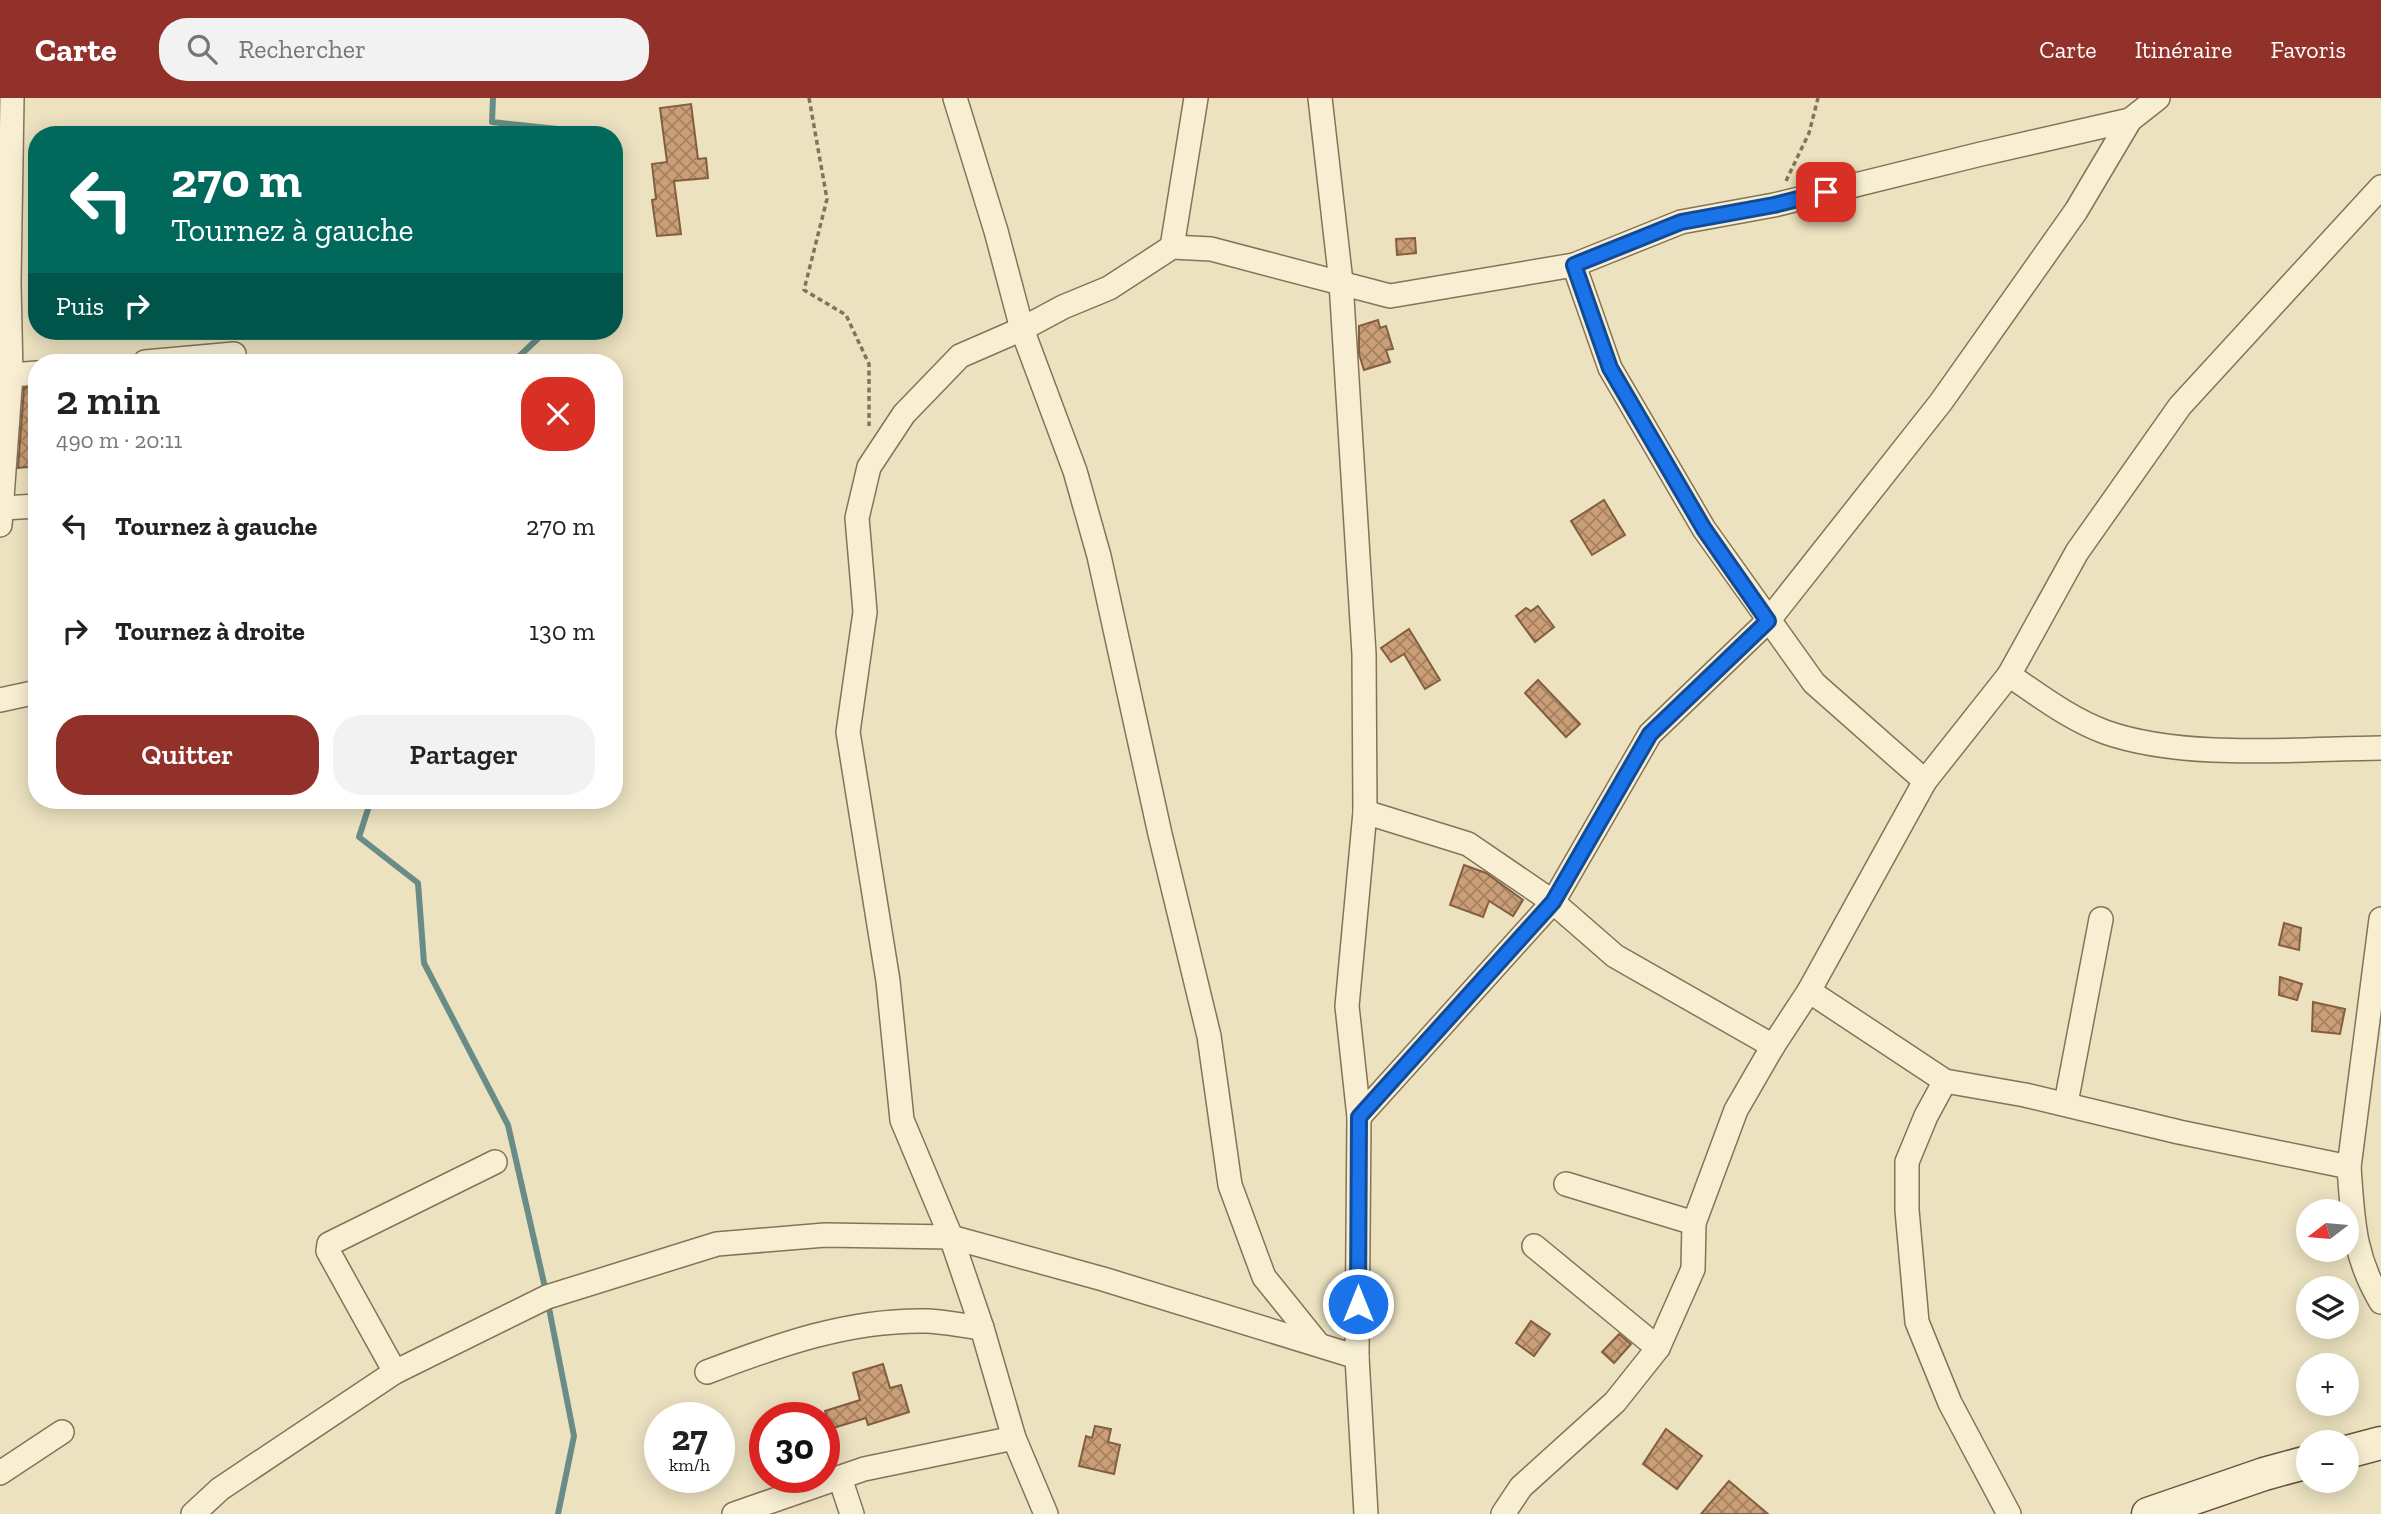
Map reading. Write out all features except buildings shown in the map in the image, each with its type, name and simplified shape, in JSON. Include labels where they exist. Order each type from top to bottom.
[{"type":"main road","points":[[2359,1449],[2381,1443]]},
{"type":"main road","points":[[2148,1514],[2296,1465]]},
{"type":"street","points":[[12,98],[9,283],[11,375],[1,516],[28,508]]},
{"type":"street","points":[[955,98],[996,231],[1022,329],[1074,471],[1099,556],[1160,834],[1209,1036],[1230,1185],[1264,1277],[1318,1344]]},
{"type":"street","points":[[1172,247],[1196,98]]},
{"type":"street","points":[[1320,98],[1342,282],[1364,654],[1364,812],[1347,1006],[1359,1117],[1357,1357],[1366,1514]]},
{"type":"street","points":[[1359,1117],[1553,902],[1650,734],[1768,621],[1941,402],[2076,211],[2130,120],[2158,98]]},
{"type":"street","points":[[1046,1514],[1014,1438],[982,1328],[951,1237],[902,1120],[888,981],[848,732],[865,612],[857,518],[869,467],[904,414],[960,356],[1109,288],[1172,247],[1211,249],[1390,296],[1574,265],[1681,222],[1774,205],[2130,120]]},
{"type":"street","points":[[1503,1514],[1521,1487],[1615,1402],[1658,1348],[1693,1269],[1694,1223],[1736,1110],[1809,991],[1924,781],[2009,675],[2077,552],[2180,406],[2381,187]]},
{"type":"street","points":[[1574,265],[1610,368],[1704,529],[1814,683],[1924,781]]},
{"type":"street","points":[[11,375],[28,374]]},
{"type":"street","points":[[2009,675],[2063,712],[2104,732],[2149,744],[2232,750],[2381,748]]},
{"type":"street","points":[[0,700],[28,694]]},
{"type":"street","points":[[1364,812],[1468,844],[1553,902],[1615,956],[1773,1046]]},
{"type":"street","points":[[2066,1104],[2101,919]]},
{"type":"street","points":[[2381,919],[2349,1167],[2355,1241],[2369,1281],[2381,1302]]},
{"type":"street","points":[[1809,991],[1945,1081],[2066,1104],[2179,1132],[2349,1167]]},
{"type":"street","points":[[1945,1081],[1926,1116],[1907,1162],[1907,1210],[1917,1322],[1950,1403],[2009,1514]]},
{"type":"street","points":[[395,1373],[328,1251],[329,1244],[495,1162]]},
{"type":"street","points":[[1566,1184],[1694,1223]]},
{"type":"street","points":[[193,1514],[220,1489],[395,1373],[547,1297],[717,1244],[825,1235],[951,1237],[1103,1279],[1357,1357]]},
{"type":"street","points":[[1534,1246],[1658,1348]]},
{"type":"street","points":[[707,1372],[785,1343],[833,1330],[892,1322],[929,1321],[982,1328]]},
{"type":"street","points":[[0,1473],[62,1432]]},
{"type":"street","points":[[734,1514],[864,1469],[1014,1438]]},
{"type":"street","points":[[841,1478],[852,1514]]},
{"type":"path","points":[[809,98],[827,199],[804,290],[846,315],[869,364],[869,428]]},
{"type":"path","points":[[1774,205],[1809,132],[1818,98]]},
{"type":"waterway","points":[[493,98],[492,122],[530,126]]},
{"type":"waterway","points":[[522,354],[536,340]]},
{"type":"waterway","points":[[368,809],[359,837],[418,883],[424,963],[508,1125],[546,1292]]},
{"type":"waterway","points":[[548,1303],[574,1436],[558,1514]]},
{"type":"route","points":[[1358,1304],[1359,1117],[1553,902],[1650,734],[1768,621],[1704,529],[1610,368],[1574,265],[1681,222],[1774,205],[1826,192]]}]
